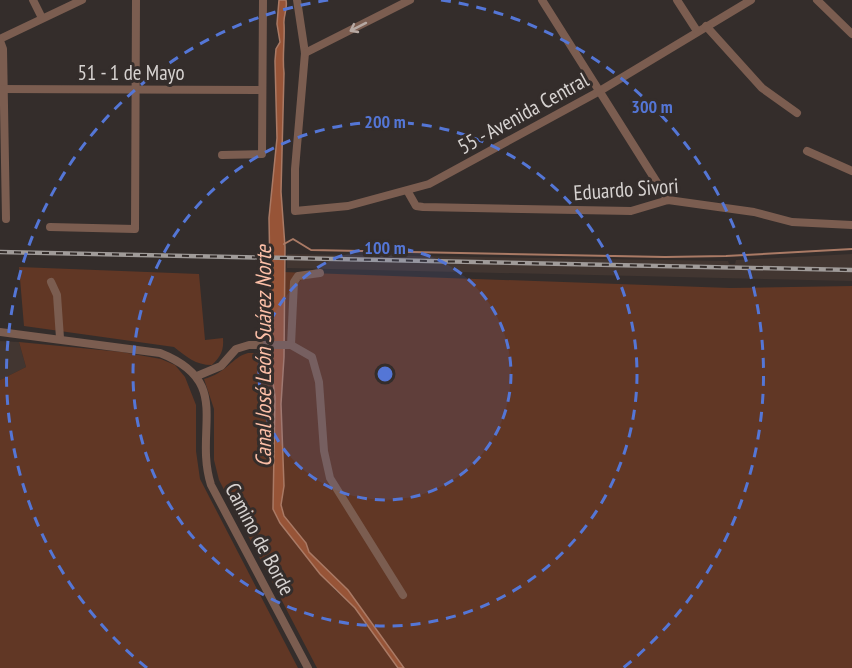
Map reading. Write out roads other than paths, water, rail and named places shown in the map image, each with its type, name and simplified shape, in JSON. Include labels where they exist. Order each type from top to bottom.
[{"type":"street","points":[[33,0],[42,18]]},
{"type":"street","points":[[6,219],[3,49],[0,40],[82,0]]},
{"type":"street","points":[[50,227],[135,229],[136,0]]},
{"type":"street","points":[[222,155],[262,154],[263,0]]},
{"type":"street","points":[[297,0],[304,53],[410,0]]},
{"type":"street","points":[[542,0],[598,92],[658,180],[668,200]]},
{"type":"street","points":[[677,0],[697,31]]},
{"type":"street","name":"55 - Avenida Central","points":[[304,53],[295,169],[295,211],[348,206],[408,192],[456,170],[598,92],[751,0]]},
{"type":"street","points":[[818,0],[852,34]]},
{"type":"street","points":[[706,26],[762,88],[797,113]]},
{"type":"street","name":"51 - 1 de Mayo","points":[[2,89],[262,90]]},
{"type":"street","points":[[807,151],[852,171]]},
{"type":"street","name":"Eduardo Sivori","points":[[408,192],[416,206],[631,211],[668,200],[754,213],[792,222],[852,225]]},
{"type":"street","points":[[289,346],[294,282],[298,276],[320,273]]},
{"type":"street","points":[[51,282],[57,295],[60,338]]},
{"type":"street","points":[[0,332],[60,338],[160,353],[183,363],[197,376],[228,362],[241,346],[264,344],[289,346],[312,357],[318,372],[324,451],[330,478],[403,595]]},
{"type":"street","name":"Camino de Borde","points":[[197,376],[203,386],[207,404],[206,457],[211,485],[308,668]]},
{"type":"waterway","name":"Canal José León Suárez Norte","points":[[284,244],[293,239],[311,250],[665,257],[852,249]]},
{"type":"railway","points":[[0,252],[852,270]]}]
